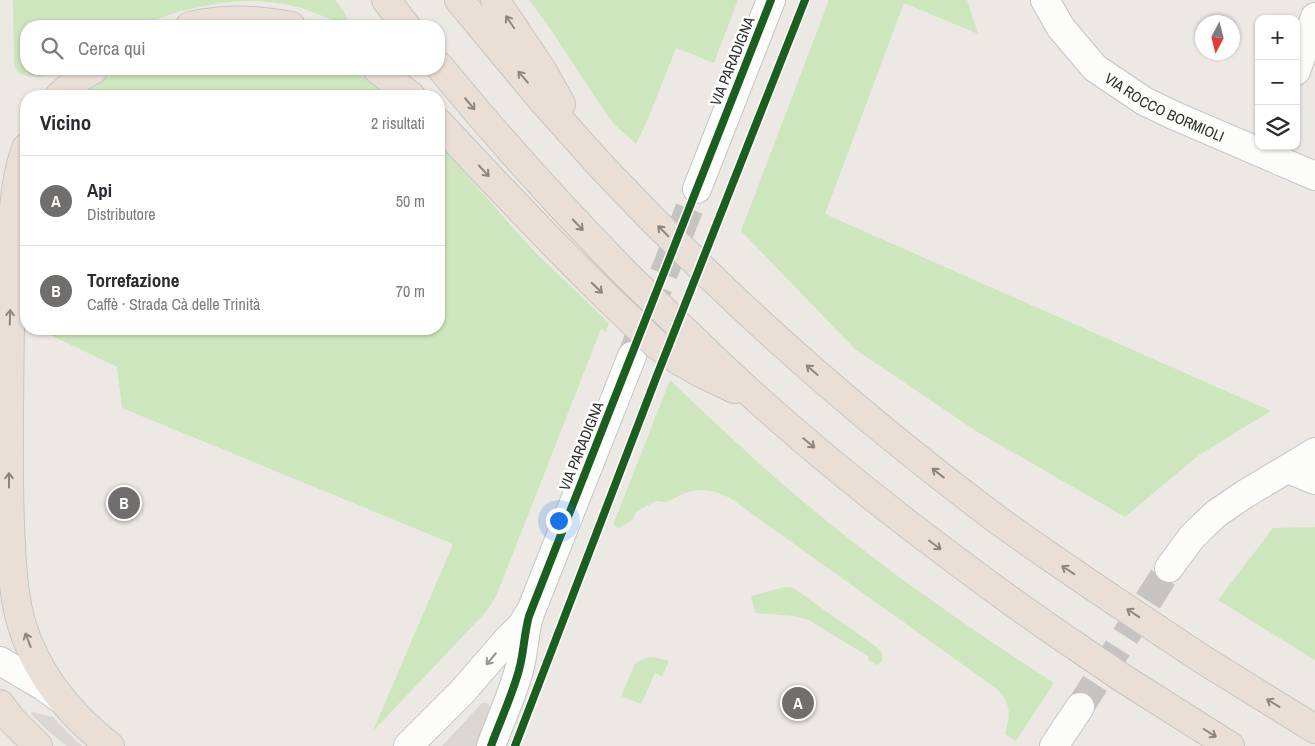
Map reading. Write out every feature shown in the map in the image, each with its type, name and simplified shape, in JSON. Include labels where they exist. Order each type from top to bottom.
[{"type":"highway","points":[[386,0],[401,20]]},
{"type":"highway","points":[[459,0],[530,87],[601,166],[711,277],[820,377],[915,456],[990,514],[1109,597],[1210,664],[1315,728]]},
{"type":"highway","points":[[495,0],[542,70],[582,140],[601,166]]},
{"type":"highway","points":[[219,20],[250,20]]},
{"type":"highway","points":[[445,73],[524,166],[582,229],[688,334],[772,412],[868,493],[1009,600],[1124,680],[1230,746]]},
{"type":"highway","points":[[66,90],[84,75]]},
{"type":"highway","points":[[385,75],[403,90]]},
{"type":"highway","points":[[445,129],[581,272],[657,345],[678,360],[744,394],[772,412]]},
{"type":"highway","points":[[20,170],[16,187],[13,233],[9,346],[9,512],[17,603],[28,642],[45,678],[68,707],[110,746]]},
{"type":"highway","points":[[1124,680],[1193,746]]},
{"type":"highway","points":[[0,704],[12,720],[33,741]]},
{"type":"street","name":"VIA PARADIGNA","points":[[697,189],[771,0]]},
{"type":"street","name":"VIA ROCCO BORMIOLI","points":[[1045,0],[1061,28],[1095,68],[1144,101],[1173,115],[1269,151],[1315,176]]},
{"type":"street","points":[[1300,60],[1315,16]]},
{"type":"street","name":"VIA PARADIGNA","points":[[490,746],[518,673],[524,635],[532,608],[632,356]]},
{"type":"street","points":[[1169,568],[1191,538],[1210,519],[1245,494],[1315,452]]},
{"type":"street","points":[[1288,469],[1315,480]]},
{"type":"street","name":"VIA PARADIGNA","points":[[408,746],[462,692],[522,625],[532,608]]},
{"type":"street","points":[[0,661],[44,686],[68,707]]},
{"type":"street","points":[[1054,746],[1080,707]]},
{"type":"street","points":[[0,728],[9,728],[33,741]]},
{"type":"green space","points":[[13,0],[335,0],[348,19],[332,20],[302,8],[284,4],[243,1],[220,3],[180,11],[155,20],[20,20],[20,73],[14,66]]},
{"type":"green space","points":[[529,0],[738,0],[714,63],[676,48],[636,144],[614,124]]},
{"type":"green space","points":[[829,0],[967,0],[978,34],[904,3],[825,214],[1271,411],[1199,455],[1125,517],[976,431],[856,350],[741,231]]},
{"type":"green space","points":[[24,75],[47,75],[35,77]]},
{"type":"green space","points":[[112,75],[360,75],[384,90],[88,90]]},
{"type":"green space","points":[[445,150],[536,253],[609,323],[606,332],[601,329],[493,602],[484,614],[373,731],[453,544],[122,408],[117,367],[50,335],[445,335]]},
{"type":"green space","points":[[670,380],[753,458],[865,551],[926,597],[1054,683],[1016,741],[1005,734],[1009,710],[1002,694],[997,689],[730,498],[707,490],[689,492],[666,502],[656,501],[636,512],[632,520],[619,528],[613,525]]},
{"type":"green space","points":[[1315,527],[1315,660],[1218,600],[1273,528]]},
{"type":"green space","points":[[785,587],[792,587],[878,648],[882,655],[881,661],[877,665],[868,660],[869,657],[809,620],[794,616],[755,613],[751,596]]},
{"type":"green space","points":[[654,657],[669,661],[662,676],[655,673],[641,704],[621,696],[635,664],[644,659]]},
{"type":"shaded area","points":[[482,703],[487,703],[490,709],[476,746],[442,746]]},
{"type":"shaded area","points":[[32,712],[53,717],[82,746],[67,746],[46,729],[31,714]]},
{"type":"tunnel","points":[[633,352],[697,189]]},
{"type":"tunnel","points":[[1080,707],[1169,568]]},
{"type":"cycle path","points":[[491,746],[519,670],[529,616],[771,0]]},
{"type":"cycle path","points":[[515,746],[656,378],[805,0]]},
{"type":"place","name":"Torrefazione","points":[[124,503]]},
{"type":"place","name":"Api","points":[[798,703]]}]
